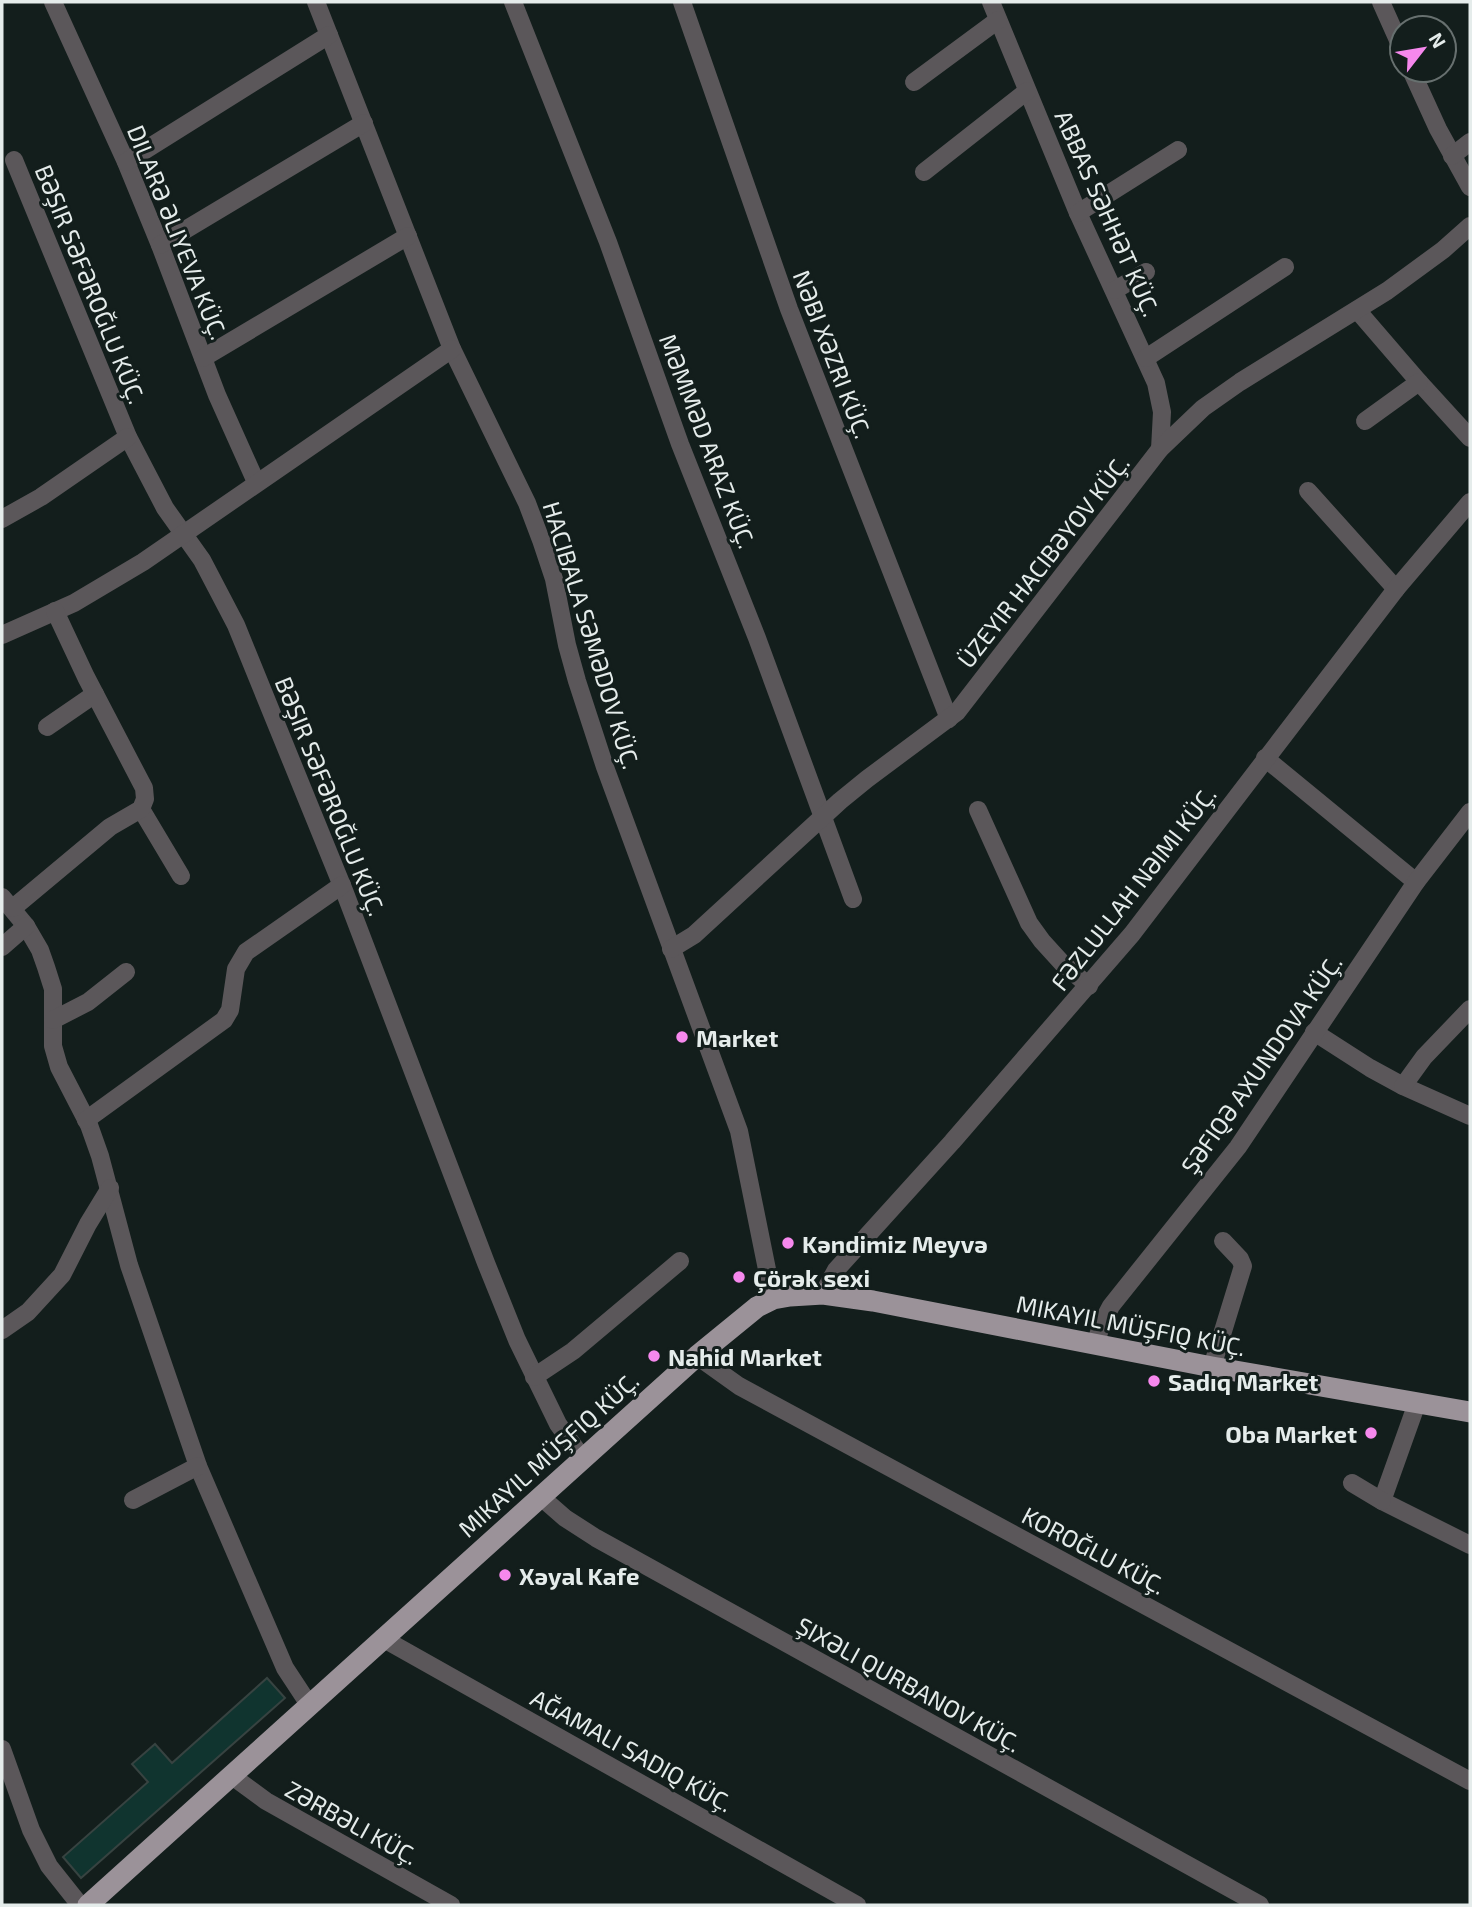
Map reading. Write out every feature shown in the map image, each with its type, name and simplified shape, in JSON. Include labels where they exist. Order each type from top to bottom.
[{"type":"main road","points":[[88,1905],[697,1356],[741,1318],[774,1300],[806,1293],[873,1301],[1212,1367],[1470,1412]]},
{"type":"street","name":"DILARƏ ƏLIYEVA KÜÇ.","points":[[53,2],[125,162],[160,245],[217,396],[256,482]]},
{"type":"street","points":[[316,2],[452,349],[527,503],[541,540],[554,579],[577,681],[605,767],[739,1131],[774,1300]]},
{"type":"street","name":"MƏMMƏD ARAZ KÜÇ.","points":[[513,2],[608,242],[680,444],[757,638],[853,899]]},
{"type":"street","name":"NƏBI XƏZRI KÜÇ.","points":[[681,2],[789,309],[949,719]]},
{"type":"street","name":"ABBAS SƏHHƏT KÜÇ.","points":[[991,2],[1078,213],[1156,383],[1162,412],[1160,449]]},
{"type":"street","points":[[914,82],[998,20]]},
{"type":"street","points":[[125,162],[329,36]]},
{"type":"street","points":[[1419,84],[1452,156],[1470,187]]},
{"type":"street","points":[[924,172],[1027,91]]},
{"type":"street","points":[[160,245],[364,123]]},
{"type":"street","points":[[1452,156],[1470,142]]},
{"type":"street","points":[[1078,213],[1178,150]]},
{"type":"street","name":"BƏŞIR SƏFƏROĞLU KÜÇ.","points":[[14,160],[128,437],[165,508],[202,560],[236,625],[342,885],[486,1264],[534,1377],[558,1424],[583,1459]]},
{"type":"street","points":[[671,949],[694,935],[867,779],[949,719],[967,700],[1160,449],[1203,408],[1408,276],[1470,226]]},
{"type":"street","points":[[203,358],[408,236]]},
{"type":"street","points":[[1146,358],[1284,267]]},
{"type":"street","points":[[1115,290],[1146,272]]},
{"type":"street","points":[[1357,310],[1470,438]]},
{"type":"street","points":[[2,635],[97,591],[452,349]]},
{"type":"street","points":[[1365,421],[1419,382]]},
{"type":"street","points":[[2,519],[41,497],[128,437]]},
{"type":"street","points":[[1308,491],[1396,589]]},
{"type":"street","name":"FƏZLULLAH NƏIMI KÜÇ.","points":[[823,1294],[836,1270],[952,1143],[1132,934],[1396,589],[1470,502]]},
{"type":"street","points":[[55,611],[144,788],[145,799],[141,809],[110,827],[7,902],[40,950],[53,989],[53,1046],[59,1067],[86,1120],[110,1188],[129,1265],[198,1466],[285,1668],[310,1706]]},
{"type":"street","points":[[47,727],[95,694]]},
{"type":"street","points":[[1265,758],[1416,882]]},
{"type":"street","points":[[141,809],[181,876]]},
{"type":"street","points":[[978,810],[1030,923],[1055,956],[1089,986]]},
{"type":"street","name":"ŞƏFIQƏ AXUNDOVA KÜÇ.","points":[[1095,1345],[1111,1306],[1238,1147],[1416,882],[1470,812]]},
{"type":"street","points":[[86,1120],[224,1020],[230,1010],[236,969],[246,952],[342,885]]},
{"type":"street","points":[[2,947],[26,926]]},
{"type":"street","points":[[53,1020],[88,1002],[127,972]]},
{"type":"street","points":[[1403,1086],[1424,1057],[1470,1009]]},
{"type":"street","points":[[1314,1031],[1403,1086],[1470,1116]]},
{"type":"street","points":[[2,1330],[28,1312],[62,1275],[110,1188]]},
{"type":"street","points":[[1212,1367],[1243,1266],[1223,1241]]},
{"type":"street","points":[[534,1377],[573,1351],[680,1261]]},
{"type":"street","name":"KOROĞLU KÜÇ.","points":[[697,1356],[739,1386],[1470,1781]]},
{"type":"street","points":[[1382,1501],[1417,1403]]},
{"type":"street","points":[[132,1500],[198,1466]]},
{"type":"street","points":[[1352,1483],[1470,1545]]},
{"type":"street","points":[[541,1497],[565,1518],[596,1538],[1259,1905]]},
{"type":"street","points":[[382,1638],[858,1905]]},
{"type":"street","points":[[2,1749],[31,1830],[49,1866],[80,1905]]},
{"type":"street","name":"ZƏRBƏLI KÜÇ.","points":[[232,1776],[266,1801],[450,1905]]},
{"type":"building","points":[[267,1678],[285,1698],[81,1878],[63,1857],[148,1782],[132,1764],[155,1744],[172,1763]]},
{"type":"place","name":"Market","points":[[682,1037]]},
{"type":"place","name":"Kəndimiz Meyvə","points":[[788,1243]]},
{"type":"place","name":"Çörək sexi","points":[[739,1277]]},
{"type":"place","name":"Nahid Market","points":[[654,1356]]},
{"type":"place","name":"Sadıq Market","points":[[1154,1381]]},
{"type":"place","name":"Oba Market","points":[[1371,1433]]},
{"type":"place","name":"Xəyal Kafe","points":[[505,1575]]}]
